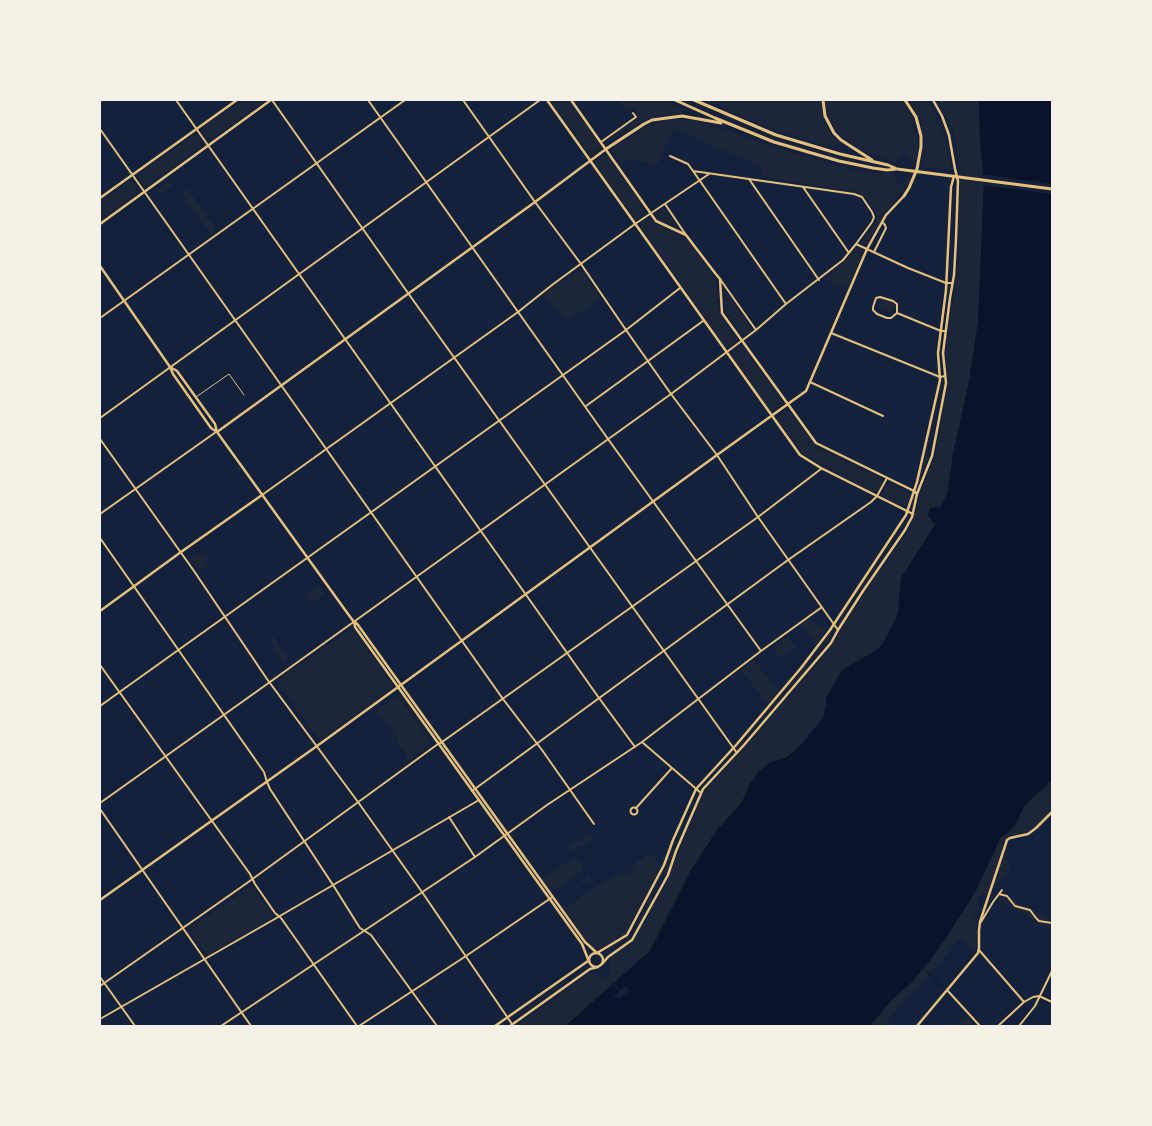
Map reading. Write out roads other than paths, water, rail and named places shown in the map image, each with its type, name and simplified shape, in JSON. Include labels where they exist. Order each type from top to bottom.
[{"type":"highway","points":[[675,100],[774,142],[839,161],[887,170],[897,168]]},
{"type":"highway","points":[[694,100],[776,135],[840,154],[897,168],[1052,189]]},
{"type":"highway","points":[[823,100],[825,116],[834,133],[854,150],[874,162]]},
{"type":"highway","points":[[904,196],[917,169],[922,147],[916,117],[905,100]]},
{"type":"highway","points":[[606,148],[652,120],[682,116],[732,125]]},
{"type":"main road","points":[[100,198],[237,100]]},
{"type":"main road","points":[[100,224],[272,100]]},
{"type":"main road","points":[[547,100],[800,455],[913,514]]},
{"type":"main road","points":[[571,100],[656,221],[686,235],[720,279],[722,312],[816,443],[917,494]]},
{"type":"main road","points":[[511,1025],[590,969],[598,967],[608,957],[632,940],[668,875],[676,851],[701,793],[708,782],[737,753],[831,643],[906,530],[913,514],[917,494],[932,456],[946,383],[943,353],[954,274],[958,181],[949,135],[942,116],[933,100]]},
{"type":"main road","points":[[217,432],[535,202],[606,148]]},
{"type":"main road","points":[[495,1026],[588,960],[591,954],[597,953],[627,935],[664,865],[672,840],[696,789],[801,668],[833,624],[908,512],[926,444],[940,377],[938,353],[946,283],[951,187],[956,173]]},
{"type":"main road","points":[[100,900],[317,746],[806,391],[867,249],[886,215],[904,196]]},
{"type":"main road","points":[[100,266],[125,300],[205,420],[217,432],[358,625],[399,686],[551,898],[582,944],[591,966],[598,967]]},
{"type":"main road","points":[[170,367],[177,371],[215,424],[217,432]]},
{"type":"main road","points":[[100,611],[262,495]]},
{"type":"main road","points":[[474,790],[479,800],[506,834]]},
{"type":"main road","points":[[917,1026],[978,953],[980,922],[1007,840],[1028,834],[1052,812]]},
{"type":"main road","points":[[551,898],[587,944],[600,954],[603,958],[602,964]]},
{"type":"street","points":[[176,100],[635,747]]},
{"type":"street","points":[[272,100],[737,753]]},
{"type":"street","points":[[368,100],[761,651]]},
{"type":"street","points":[[100,318],[405,100]]},
{"type":"street","points":[[463,100],[581,264],[648,362],[717,455],[758,517],[838,630]]},
{"type":"street","points":[[100,418],[540,100]]},
{"type":"street","points":[[601,142],[636,117],[634,114]]},
{"type":"street","points":[[100,129],[326,450],[594,824]]},
{"type":"street","points":[[670,156],[688,164],[786,304]]},
{"type":"street","points":[[100,803],[671,394],[742,341],[843,260],[850,253],[874,217],[859,195],[693,171]]},
{"type":"street","points":[[262,495],[455,358],[650,213],[710,173]]},
{"type":"street","points":[[749,179],[819,280]]},
{"type":"street","points":[[803,187],[850,253]]},
{"type":"street","points":[[664,204],[686,235]]},
{"type":"street","points":[[874,252],[886,228],[882,222]]},
{"type":"street","points":[[856,244],[946,283],[952,283]]},
{"type":"street","points":[[720,279],[756,330]]},
{"type":"street","points":[[100,706],[500,421],[626,330],[680,288]]},
{"type":"street","points":[[880,296],[893,301],[897,304],[897,313],[891,318],[877,314],[873,310],[876,298],[880,296]]},
{"type":"street","points":[[897,313],[941,331],[946,331]]},
{"type":"street","points":[[586,407],[704,321]]},
{"type":"street","points":[[831,333],[940,377],[945,376]]},
{"type":"street","points":[[810,382],[883,416]]},
{"type":"street","points":[[100,514],[217,432]]},
{"type":"street","points":[[100,439],[181,552],[270,682],[422,892],[508,1017],[511,1025]]},
{"type":"street","points":[[100,986],[758,517],[822,468]]},
{"type":"street","points":[[474,790],[877,496],[887,478]]},
{"type":"street","points":[[100,538],[264,772],[270,789],[360,928],[371,935],[438,1026]]},
{"type":"street","points":[[221,1026],[475,857],[635,747],[761,651],[822,608]]},
{"type":"street","points":[[100,665],[266,900],[358,1026],[551,898]]},
{"type":"street","points":[[642,742],[701,793]]},
{"type":"street","points":[[636,808],[672,768]]},
{"type":"street","points":[[100,1019],[479,800]]},
{"type":"street","points":[[100,809],[251,1026]]},
{"type":"street","points":[[449,817],[475,857]]},
{"type":"street","points":[[980,922],[1002,890]]},
{"type":"street","points":[[999,894],[1007,896],[1017,907],[1030,910],[1039,920],[1052,923]]},
{"type":"street","points":[[978,950],[1024,1002]]},
{"type":"street","points":[[1020,1026],[1035,1006],[1052,970]]},
{"type":"street","points":[[100,977],[135,1026]]},
{"type":"street","points":[[947,990],[980,1026]]},
{"type":"street","points":[[998,1026],[1024,1002],[1033,997],[1039,996],[1052,1002]]},
{"type":"lane","points":[[196,398],[228,374],[244,396]]},
{"type":"waterway","points":[[923,967],[943,988]]}]
